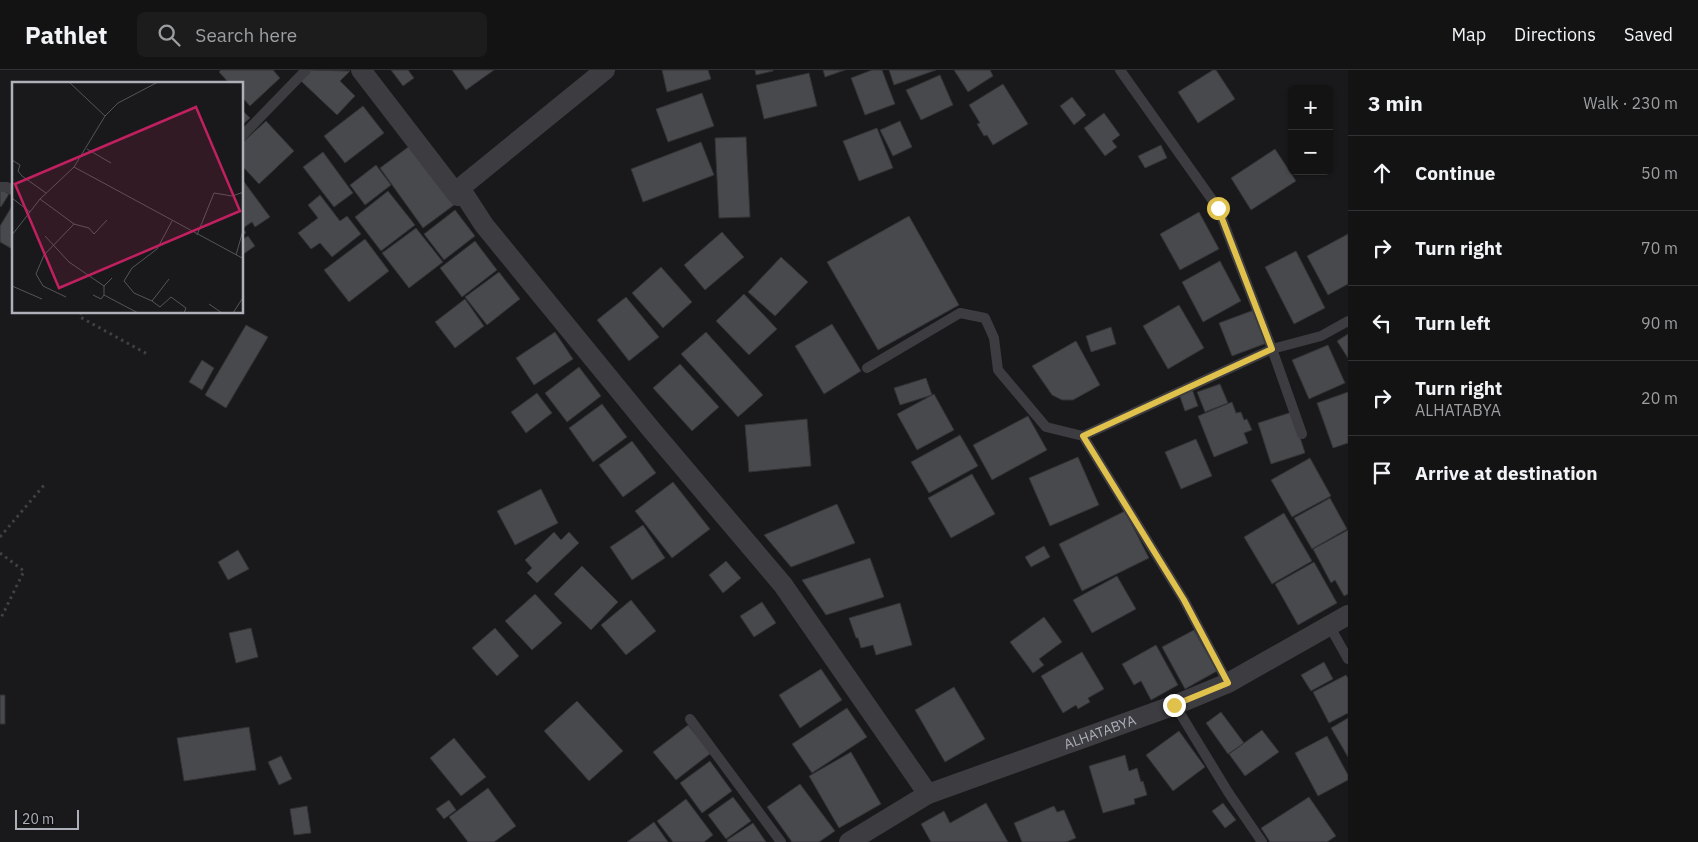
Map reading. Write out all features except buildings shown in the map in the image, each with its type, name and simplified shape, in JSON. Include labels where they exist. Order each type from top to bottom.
[{"type":"street","points":[[361,70],[458,196],[460,188],[606,70]]},
{"type":"street","points":[[460,188],[490,233],[644,421],[783,585],[928,794]]},
{"type":"street","name":"ALHATABYA","points":[[849,842],[928,794],[1174,705],[1228,683],[1348,615]]},
{"type":"lane","points":[[244,134],[306,70]]},
{"type":"lane","points":[[1120,70],[1218,208],[1302,434]]},
{"type":"lane","points":[[0,187],[7,187],[12,190]]},
{"type":"lane","points":[[867,368],[960,313],[985,318],[994,338],[998,370],[1046,427],[1083,436],[1272,349],[1321,336],[1348,321]]},
{"type":"lane","points":[[1083,436],[1184,600],[1228,683]]},
{"type":"lane","points":[[1330,626],[1348,659]]},
{"type":"lane","points":[[1174,705],[1228,792],[1262,842]]},
{"type":"lane","points":[[690,719],[781,842]]},
{"type":"path","points":[[81,314],[80,317],[149,354]]},
{"type":"path","points":[[0,537],[45,484]]},
{"type":"path","points":[[0,553],[24,571],[0,620]]},
{"type":"route","points":[[1174,705],[1228,683],[1184,600],[1083,436],[1272,349],[1218,208]]}]
